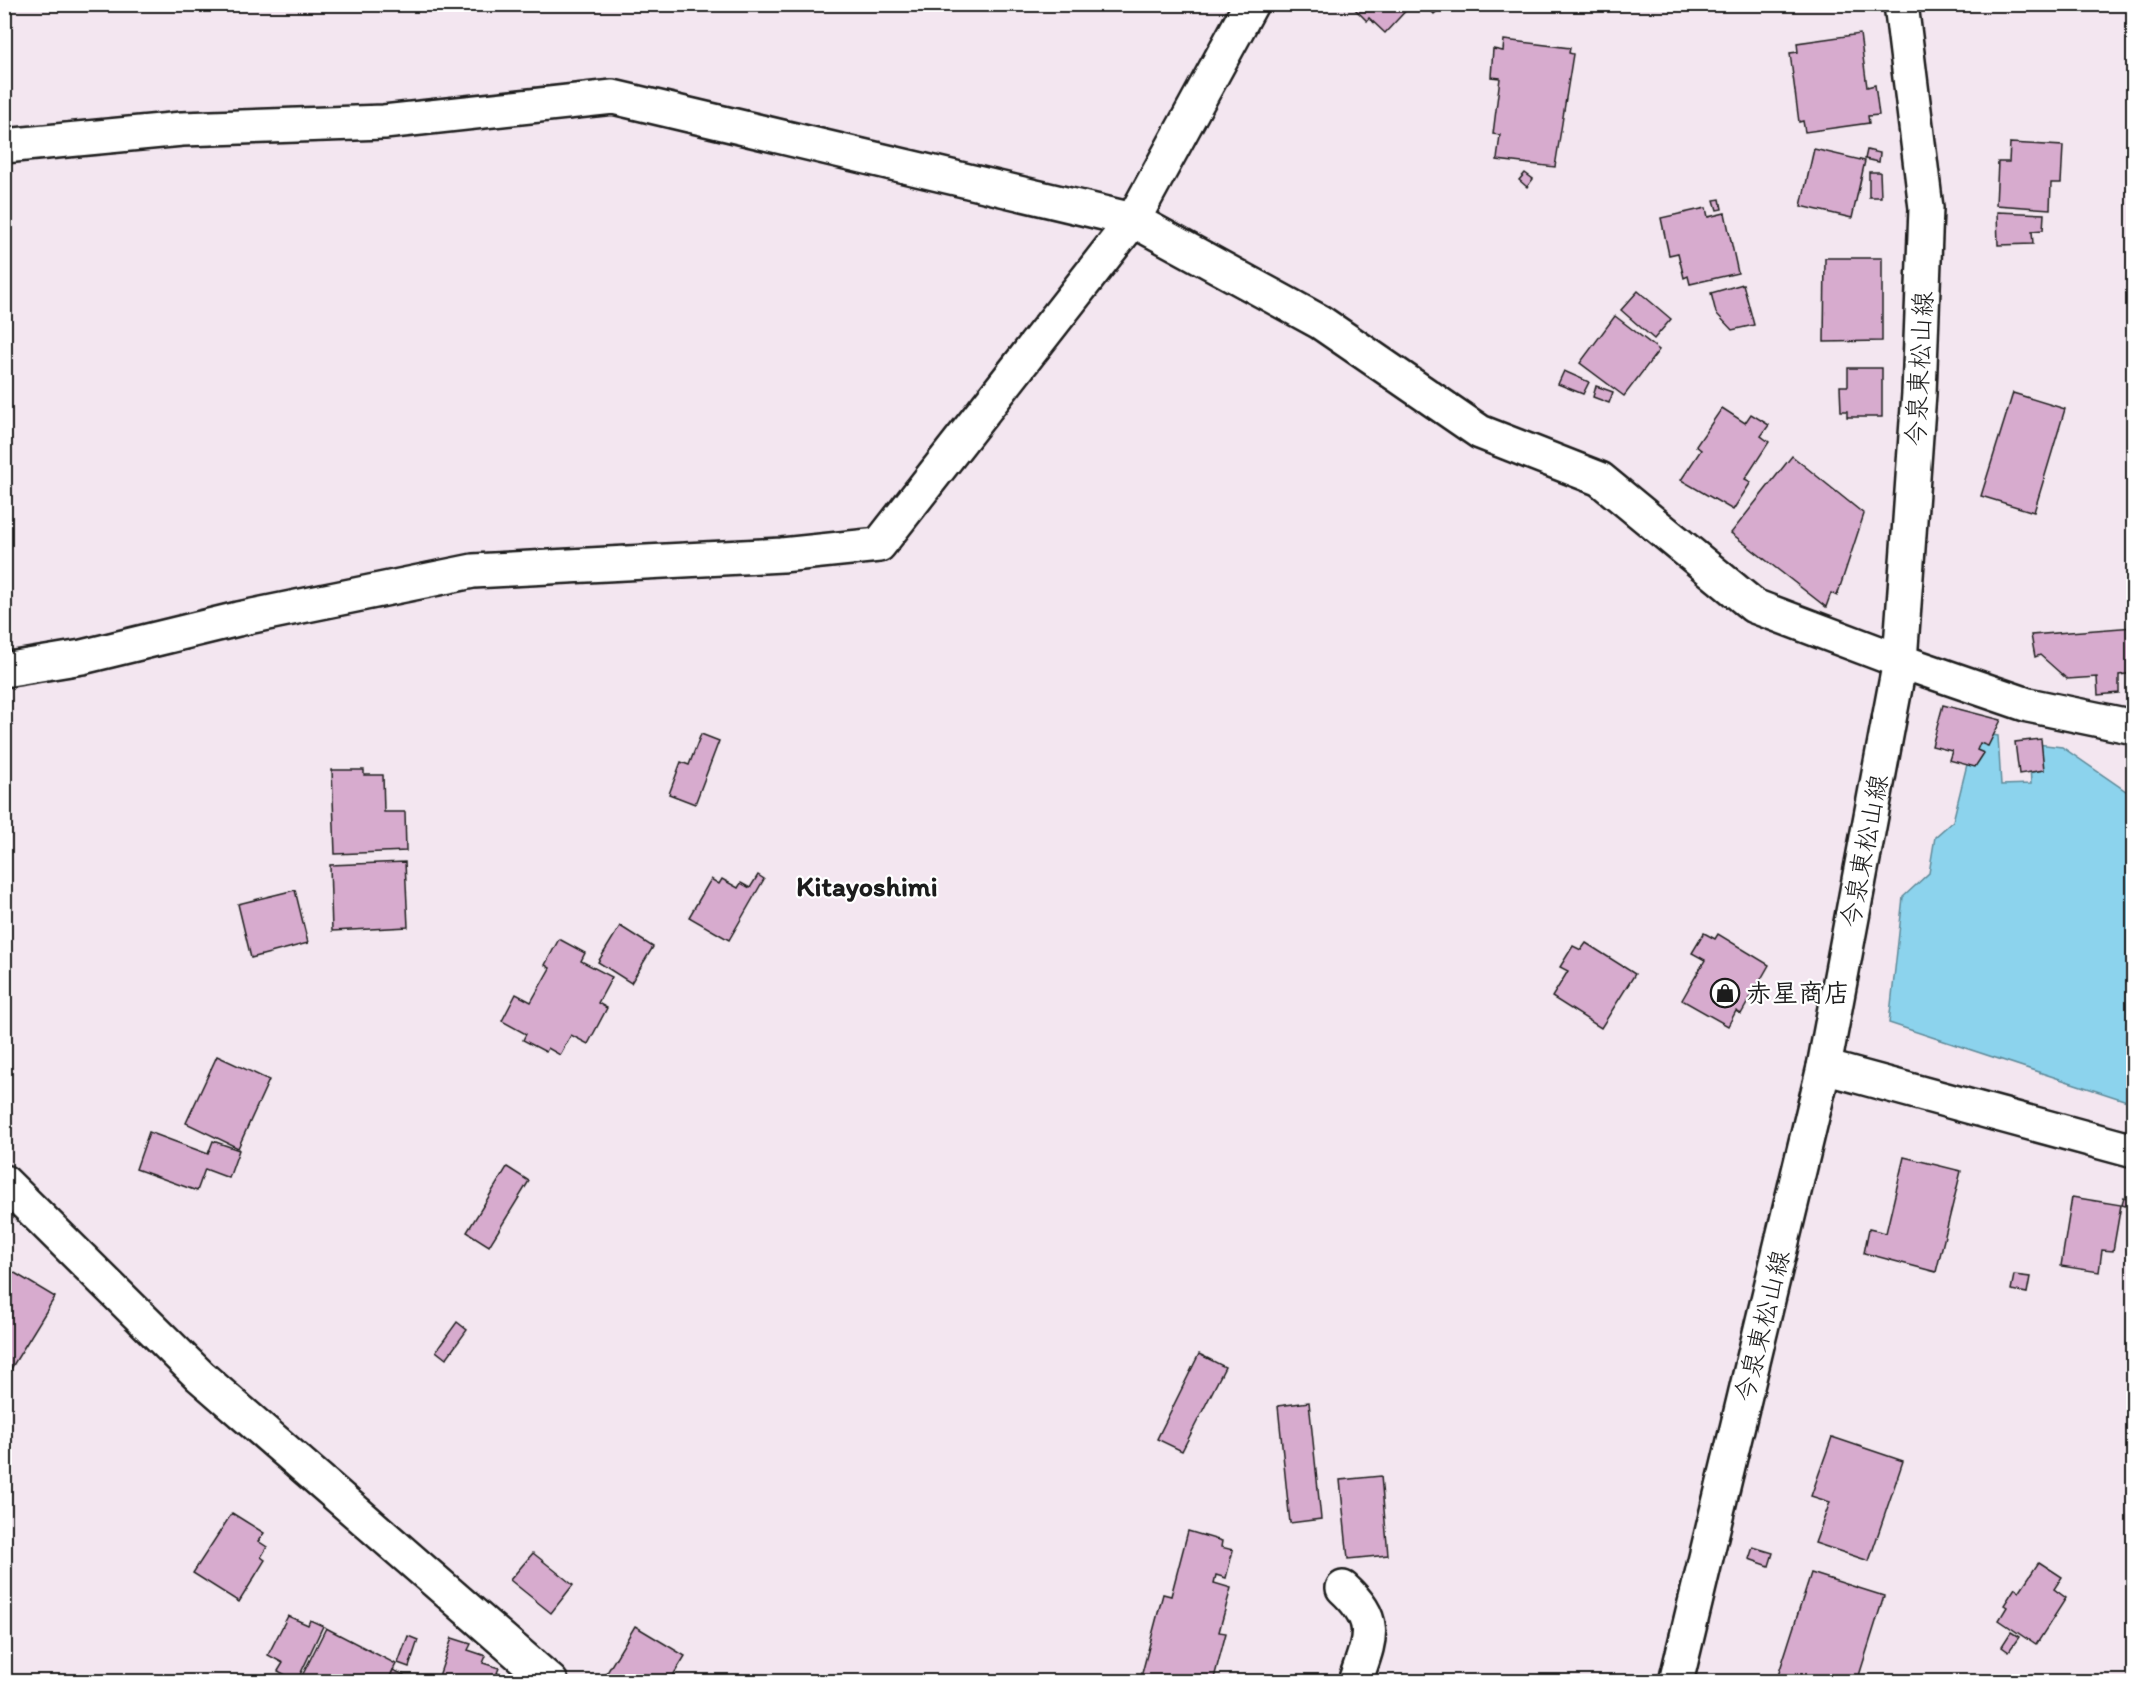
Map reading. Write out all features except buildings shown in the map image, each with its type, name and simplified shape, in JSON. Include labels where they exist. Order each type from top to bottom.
[{"type":"street","points":[[4,670],[82,657],[238,620],[473,571],[782,555],[879,544],[1133,220],[1251,4]]},
{"type":"street","name":"今泉東松山線","points":[[1676,1682],[1824,1067],[1900,661],[1919,393],[1926,208],[1901,4]]},
{"type":"street","points":[[4,146],[182,129],[384,122],[614,97],[1133,220],[1320,322],[1480,432],[1600,479],[1754,606],[1900,661],[2028,705],[2133,728]]},
{"type":"street","points":[[1824,1067],[2133,1151]]},
{"type":"street","points":[[4,1182],[200,1376],[551,1682]]},
{"type":"street","points":[[1343,1588],[1360,1603],[1369,1620],[1367,1645],[1355,1682]]},
{"type":"water","points":[[1975,732],[1998,736],[2001,785],[2031,784],[2029,743],[2062,747],[2133,796],[2133,1103],[1889,1023],[1903,897],[1929,873],[1935,837],[1953,821]]},
{"type":"place","name":"赤星商店","points":[[1725,993]]},
{"type":"district","name":"Kitayoshimi","points":[[867,886]]}]
